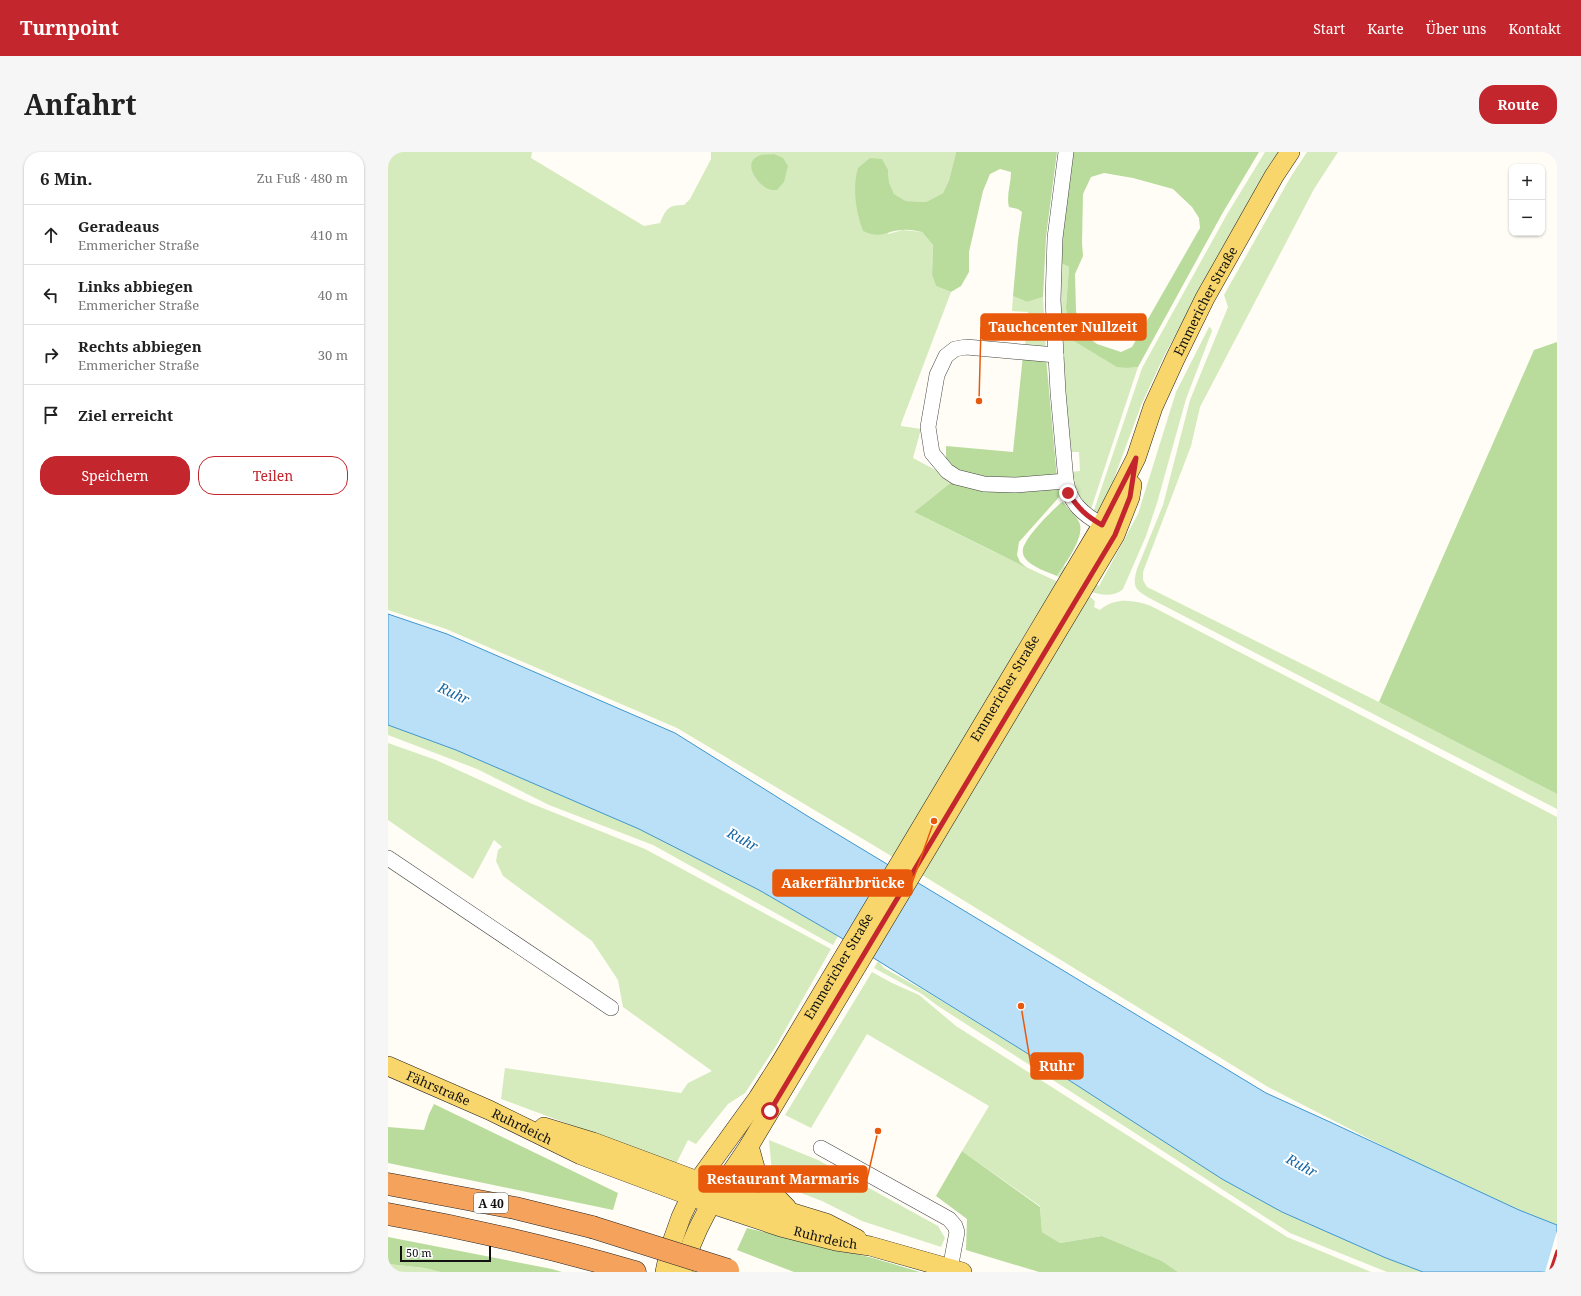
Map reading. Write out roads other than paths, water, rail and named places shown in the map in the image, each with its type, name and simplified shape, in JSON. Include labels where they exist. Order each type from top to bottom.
[{"type":"highway","name":"A 40","points":[[388,1184],[515,1208],[592,1227],[731,1271]]},
{"type":"highway","name":"A 40","points":[[388,1214],[450,1225],[586,1258],[635,1272]]},
{"type":"main road","name":"Emmericher Straße","points":[[683,1272],[686,1257],[698,1230],[716,1197],[749,1146],[787,1066],[1081,576],[1102,525],[1136,458],[1154,407],[1175,359],[1205,298],[1274,176],[1290,152]]},
{"type":"main road","name":"Emmericher Straße","points":[[1081,576],[1115,535],[1130,497],[1136,458]]},
{"type":"main road","name":"Fährstraße","points":[[388,1066],[489,1110]]},
{"type":"main road","name":"Emmericher Straße","points":[[665,1272],[670,1248],[681,1217],[695,1189],[718,1153],[758,1098],[787,1066]]},
{"type":"main road","name":"Ruhrdeich","points":[[489,1110],[581,1155],[695,1189],[781,1227],[836,1241],[870,1246],[956,1270]]},
{"type":"main road","points":[[749,1146],[757,1175],[789,1210]]},
{"type":"main road","name":"Ruhrdeich","points":[[716,1197],[789,1210],[826,1223],[870,1246]]},
{"type":"street","points":[[1066,152],[1055,238],[1053,300],[1066,481],[1068,493],[1080,510],[1102,525]]},
{"type":"street","points":[[1056,355],[966,347],[955,350],[946,356],[937,375],[928,427],[932,453],[947,471],[956,477],[984,484],[1015,485],[1066,481]]},
{"type":"street","points":[[388,858],[610,1008]]},
{"type":"street","name":"Ruhrdeich","points":[[821,1148],[949,1219],[955,1226],[957,1232],[956,1270]]},
{"type":"water","points":[[388,614],[447,634],[675,733],[809,817],[1266,1093],[1519,1210],[1557,1225],[1557,1272],[1423,1272],[1386,1258],[1282,1212],[1222,1179],[1030,1055],[838,936],[759,890],[639,829],[456,750],[388,725]]},
{"type":"railway","points":[[1550,1272],[1557,1251]]},
{"type":"place","name":"Tauchcenter Nullzeit","points":[[979,401]]},
{"type":"place","name":"Aakerfährbrücke","points":[[934,821]]},
{"type":"place","name":"Ruhr","points":[[1021,1006]]},
{"type":"place","name":"Restaurant Marmaris","points":[[878,1131]]}]
